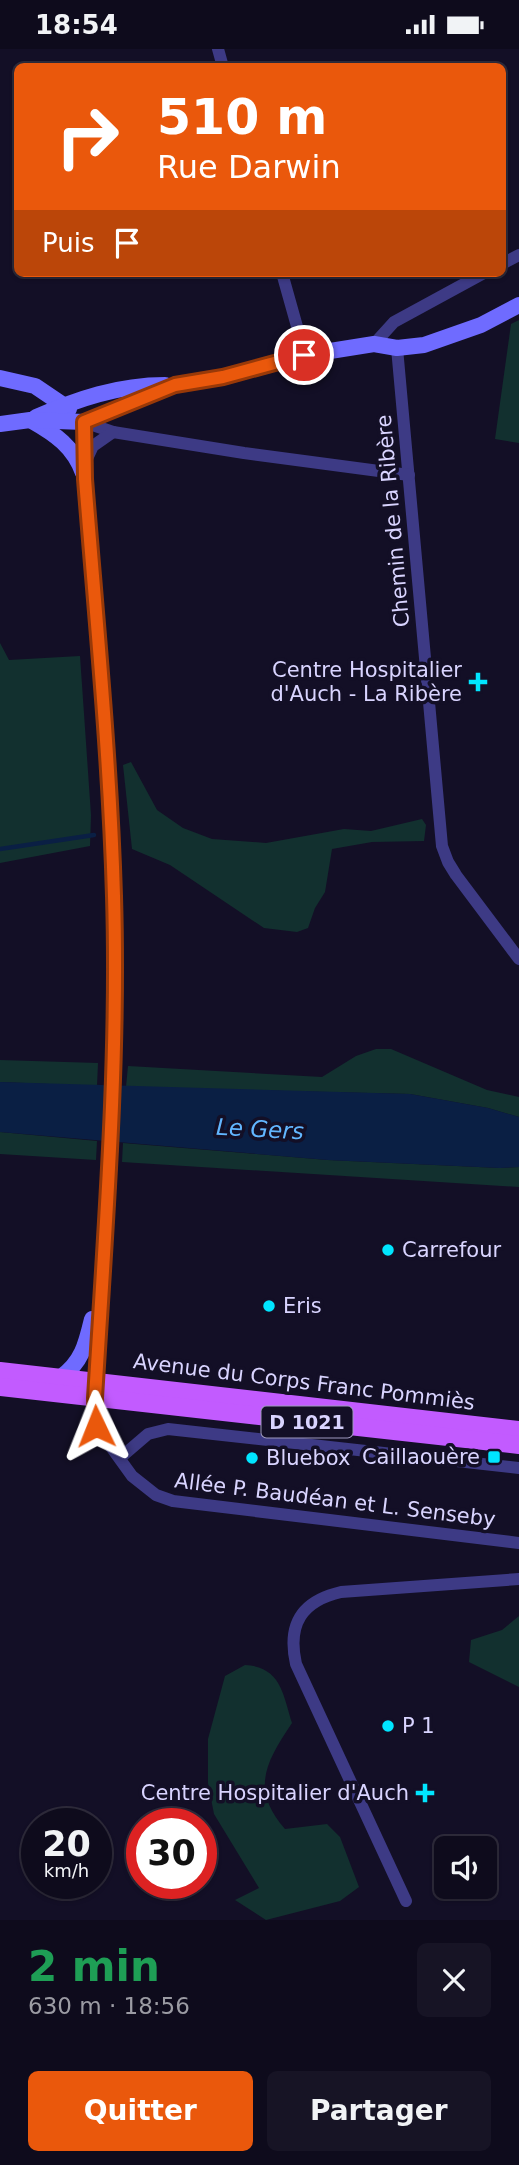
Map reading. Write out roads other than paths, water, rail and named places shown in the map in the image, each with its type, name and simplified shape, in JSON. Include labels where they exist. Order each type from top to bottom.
[{"type":"main road","name":"Avenue du Corps Franc Pommiès","points":[[0,1371],[61,1377],[96,1390],[519,1445]]},
{"type":"main road","name":"Avenue du Corps Franc Pommiès","points":[[0,1387],[96,1390],[519,1430]]},
{"type":"street","points":[[283,277],[304,355]]},
{"type":"street","points":[[374,344],[394,322],[477,277]]},
{"type":"street","points":[[30,420],[112,389],[175,385],[223,377],[304,355],[374,344],[397,348],[449,337],[519,305]]},
{"type":"street","name":"Chemin de la Ribère","points":[[397,348],[442,846],[456,875],[519,959]]},
{"type":"street","points":[[0,379],[35,386],[64,405],[77,422],[85,471],[111,822],[115,923],[114,1061],[96,1390]]},
{"type":"street","points":[[77,422],[175,385]]},
{"type":"street","points":[[0,424],[30,420],[77,422],[113,432],[244,453],[408,475]]},
{"type":"street","points":[[30,420],[64,442],[85,471]]},
{"type":"street","points":[[85,471],[93,446],[113,432]]},
{"type":"street","points":[[61,1377],[78,1363],[86,1346],[102,1272]]},
{"type":"street","name":"Allée P. Baudéan et L. Senseby","points":[[96,1390],[96,1426],[144,1488],[156,1495],[173,1501],[519,1543]]},
{"type":"street","points":[[120,1458],[148,1434],[168,1429],[519,1468]]},
{"type":"street","points":[[406,1901],[296,1664],[292,1647],[297,1623],[303,1611],[313,1602],[326,1595],[341,1592],[519,1579]]},
{"type":"water","name":"Le Gers","points":[[0,1082],[410,1094],[488,1108],[519,1117],[519,1167],[328,1160],[0,1132]]},
{"type":"waterway","points":[[0,849],[94,835]]},
{"type":"place","name":"Centre Hospitalier d'Auch - La Ribère","points":[[478,682]]},
{"type":"place","name":"Carrefour","points":[[388,1250]]},
{"type":"place","name":"Eris","points":[[269,1306]]},
{"type":"place","name":"Caillaouère","points":[[494,1457]]},
{"type":"place","name":"Bluebox","points":[[252,1458]]},
{"type":"place","name":"P 1","points":[[388,1726]]},
{"type":"place","name":"Centre Hospitalier d'Auch","points":[[425,1793]]}]
